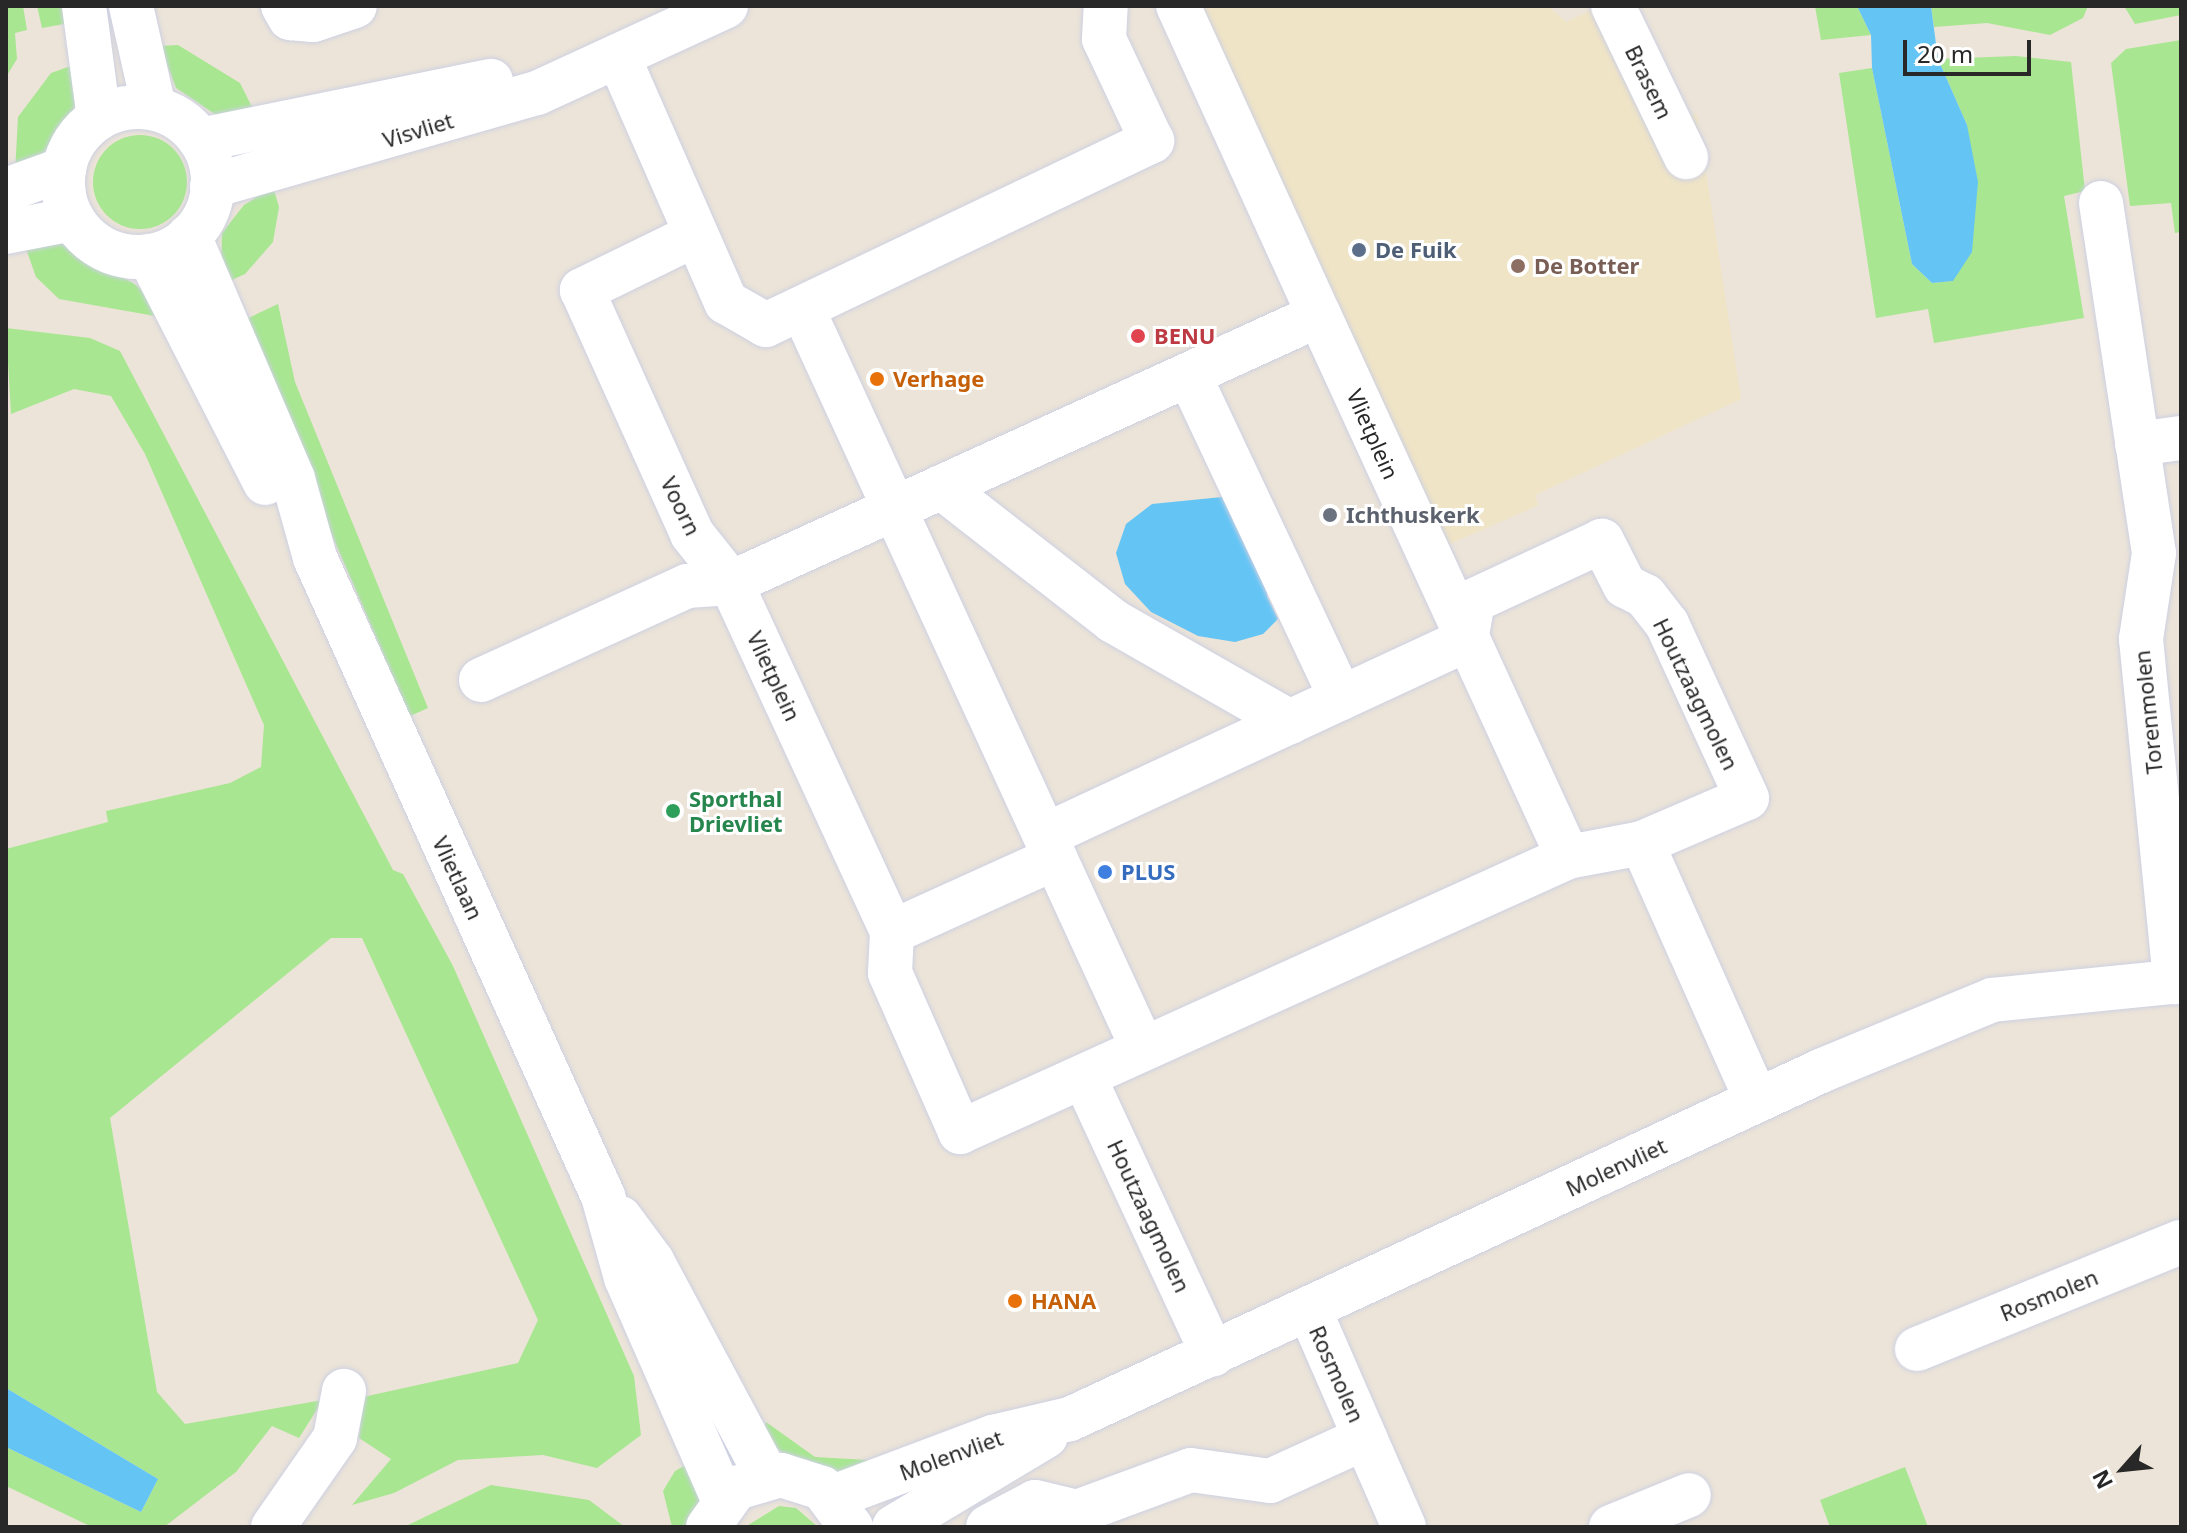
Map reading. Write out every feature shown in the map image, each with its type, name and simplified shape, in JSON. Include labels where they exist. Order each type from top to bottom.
[{"type":"street","points":[[84,6],[99,118]]},
{"type":"street","points":[[131,6],[154,108],[200,140],[212,186],[189,236],[149,256],[106,249],[73,219],[64,169],[76,140],[99,118],[154,108]]},
{"type":"street","points":[[283,6],[290,18],[313,20],[355,6]]},
{"type":"street","name":"Visvliet","points":[[212,186],[492,108],[618,56],[726,6]]},
{"type":"street","points":[[618,56],[726,302],[745,319],[766,325],[804,312],[1152,141],[1104,39],[1106,6]]},
{"type":"street","name":"Vlietplein","points":[[1178,6],[1319,315],[1469,621]]},
{"type":"street","name":"Brasem","points":[[1613,6],[1686,157]]},
{"type":"street","name":"Visvliet","points":[[200,140],[618,56]]},
{"type":"street","points":[[6,190],[64,169]]},
{"type":"street","name":"Torenmolen","points":[[2101,203],[2154,553],[2141,639],[2178,982]]},
{"type":"street","points":[[6,232],[73,219]]},
{"type":"street","name":"Voorn","points":[[695,235],[582,290],[692,534],[731,583]]},
{"type":"street","name":"Vlietlaan","points":[[189,236],[293,479],[315,558],[603,1196],[626,1278],[716,1513]]},
{"type":"street","name":"Vlietlaan","points":[[149,256],[273,500],[315,558]]},
{"type":"street","points":[[804,312],[1143,1049]]},
{"type":"street","points":[[481,680],[687,586],[731,583],[1319,315]]},
{"type":"street","points":[[1189,375],[1341,698]]},
{"type":"street","points":[[2137,444],[2181,438]]},
{"type":"street","points":[[941,487],[1113,621],[1290,722]]},
{"type":"street","name":"Houtzaagmolen","points":[[891,953],[960,1132],[1568,857],[1642,843],[1747,798],[1667,624],[1645,596],[1625,586],[1602,541],[1469,621]]},
{"type":"street","name":"Vlietplein","points":[[731,583],[767,659],[891,953]]},
{"type":"street","points":[[891,953],[1050,846],[1341,698],[1469,621],[1568,857]]},
{"type":"street","points":[[1642,843],[1757,1101]]},
{"type":"street","name":"Molenvliet","points":[[894,1527],[1070,1419],[1757,1101],[1992,1000],[2178,982]]},
{"type":"street","name":"Houtzaagmolen","points":[[1084,1077],[1213,1355]]},
{"type":"street","name":"Vlietlaan","points":[[603,1196],[652,1261],[767,1476]]},
{"type":"street","name":"Rosmolen","points":[[1917,1349],[2181,1242]]},
{"type":"street","name":"Rosmolen","points":[[1309,1309],[1404,1527]]},
{"type":"street","points":[[273,1527],[335,1438],[344,1391]]},
{"type":"street","name":"Molenvliet","points":[[842,1512],[993,1437],[1070,1419]]},
{"type":"street","name":"Rosmolen","points":[[988,1527],[1035,1502],[1077,1512],[1191,1470],[1270,1481],[1365,1438]]},
{"type":"street","points":[[716,1513],[767,1476],[809,1481],[842,1512]]},
{"type":"street","points":[[1611,1527],[1689,1495]]},
{"type":"shaded area","name":"De Botter","points":[[1196,6],[1548,6],[1566,22],[1594,9],[1655,133],[1697,113],[1741,399],[1535,495],[1539,505],[1443,547]]},
{"type":"green space","points":[[6,6],[23,6],[27,30],[15,33],[17,59],[6,77]]},
{"type":"green space","points":[[37,6],[72,6],[75,22],[42,28]]},
{"type":"green space","points":[[1815,6],[1857,6],[1871,35],[1821,40]]},
{"type":"green space","points":[[1931,6],[2088,6],[2083,18],[2050,35],[1987,23],[1934,27]]},
{"type":"green space","points":[[2124,6],[2181,6],[2181,15],[2135,24]]},
{"type":"green space","points":[[2181,40],[2181,232],[2175,233],[2171,203],[2130,206],[2111,63],[2126,49]]},
{"type":"green space","points":[[178,45],[240,83],[257,117],[219,117],[176,88],[160,46]]},
{"type":"green space","points":[[2016,56],[2071,62],[2085,191],[2064,196],[2084,318],[1934,343],[1928,309],[1876,318],[1839,73],[1872,68],[1912,264],[1932,283],[1953,281],[1967,125],[1938,59]]},
{"type":"green space","points":[[82,62],[74,109],[37,162],[15,173],[18,117],[51,73]]},
{"type":"green space","points":[[140,135],[158,139],[173,149],[183,164],[187,182],[183,200],[173,215],[158,225],[140,229],[122,225],[107,215],[97,200],[93,182],[97,164],[107,149],[122,139]]},
{"type":"green space","points":[[273,187],[279,207],[273,242],[245,274],[221,285],[222,233],[244,205]]},
{"type":"green space","points":[[23,240],[56,241],[133,283],[150,296],[155,316],[59,299],[36,277]]},
{"type":"green space","points":[[278,304],[295,382],[428,708],[410,716],[240,322]]},
{"type":"green space","points":[[6,328],[90,338],[120,351],[393,870],[403,874],[453,966],[634,1376],[641,1435],[597,1468],[543,1455],[458,1460],[394,1493],[352,1505],[391,1459],[359,1438],[363,1397],[518,1363],[538,1320],[362,938],[331,938],[110,1118],[157,1392],[185,1424],[323,1400],[299,1438],[272,1426],[236,1472],[164,1527],[92,1527],[6,1486],[6,1447],[141,1512],[158,1479],[6,1388],[6,849],[108,822],[106,811],[230,783],[261,767],[264,725],[145,454],[111,396],[74,389],[11,414]]},
{"type":"green space","points":[[766,1422],[815,1457],[868,1460],[852,1479],[793,1460],[762,1437]]},
{"type":"green space","points":[[693,1461],[704,1497],[694,1527],[672,1527],[663,1491],[675,1471]]},
{"type":"green space","points":[[1905,1467],[1928,1527],[1830,1527],[1820,1500]]},
{"type":"green space","points":[[491,1485],[589,1500],[625,1527],[404,1527]]},
{"type":"green space","points":[[779,1506],[796,1508],[818,1527],[745,1527]]},
{"type":"water","points":[[1857,6],[1931,6],[1938,59],[1967,125],[1978,182],[1972,252],[1953,281],[1932,283],[1912,264],[1872,68],[1871,35]]},
{"type":"water","points":[[1222,497],[1251,525],[1271,570],[1267,596],[1278,619],[1263,634],[1235,642],[1198,636],[1151,612],[1125,584],[1116,553],[1126,524],[1152,504]]},
{"type":"water","points":[[6,1388],[158,1479],[141,1512],[6,1447]]},
{"type":"place","name":"De Fuik","points":[[1359,250]]},
{"type":"place","name":"De Botter","points":[[1518,266]]},
{"type":"place","name":"BENU","points":[[1138,336]]},
{"type":"place","name":"Verhage","points":[[877,379]]},
{"type":"place","name":"Ichthuskerk","points":[[1330,515]]},
{"type":"place","name":"Sporthal Drievliet","points":[[673,811]]},
{"type":"place","name":"PLUS","points":[[1105,872]]},
{"type":"place","name":"HANA","points":[[1015,1301]]}]
